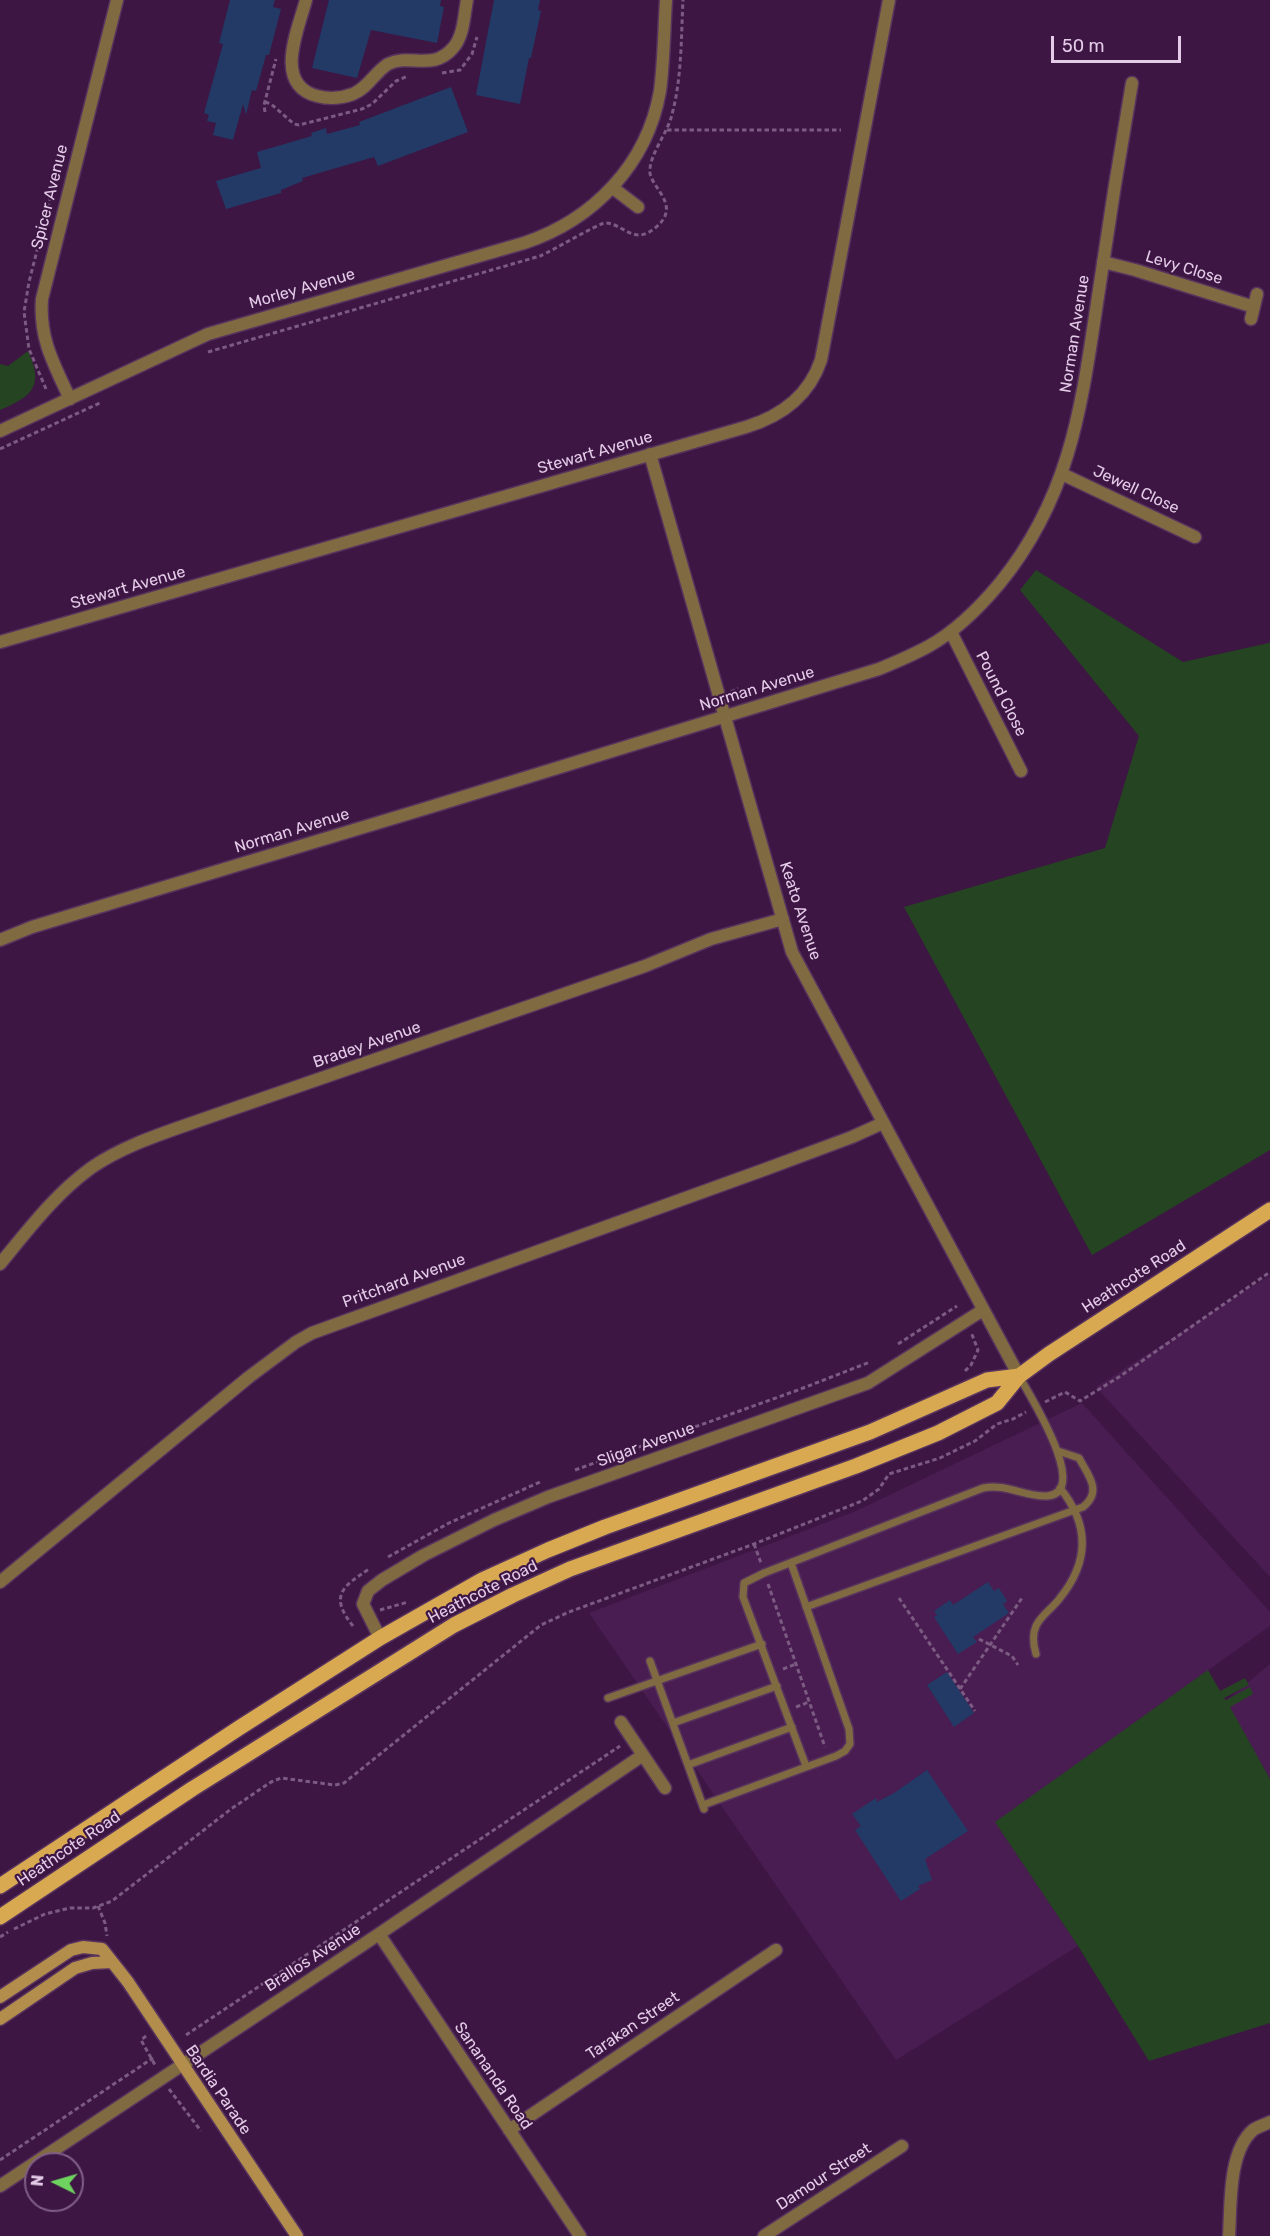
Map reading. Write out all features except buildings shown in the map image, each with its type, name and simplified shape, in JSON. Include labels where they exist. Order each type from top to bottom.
[{"type":"main road","name":"Heathcote Road","points":[[0,1917],[202,1783],[454,1625],[522,1590],[580,1565],[856,1466],[938,1433],[997,1403],[1019,1376],[1049,1354],[1270,1210]]},
{"type":"main road","name":"Heathcote Road","points":[[0,1886],[380,1638],[482,1580],[556,1546],[870,1432],[987,1380],[1019,1376]]},
{"type":"street","name":"Spicer Avenue","points":[[70,399],[44,341],[42,299],[117,0]]},
{"type":"street","points":[[306,0],[293,48],[291,70],[294,80],[309,94],[331,98],[354,93],[388,65],[402,61],[430,62],[448,53],[460,36],[467,0]]},
{"type":"street","name":"Morley Avenue","points":[[0,431],[208,334],[543,237],[578,218],[613,188],[633,162],[642,145],[656,110],[662,75],[666,0]]},
{"type":"street","name":"Stewart Avenue","points":[[0,642],[772,418],[793,404],[814,377],[825,340],[889,0]]},
{"type":"street","name":"Norman Avenue","points":[[0,940],[32,927],[879,669],[928,647],[951,632],[992,592],[1025,550],[1039,526],[1071,448],[1084,388],[1132,83]]},
{"type":"street","points":[[613,188],[638,207]]},
{"type":"street","name":"Levy Close","points":[[1103,262],[1254,307]]},
{"type":"street","name":"Keato Avenue","points":[[650,454],[792,952],[1019,1376]]},
{"type":"street","name":"Jewell Close","points":[[1062,474],[1196,537]]},
{"type":"street","name":"Pound Close","points":[[951,632],[1021,771]]},
{"type":"street","name":"Bradey Avenue","points":[[0,1264],[62,1192],[93,1167],[126,1148],[203,1119],[645,966],[711,939],[783,919]]},
{"type":"street","name":"Pritchard Avenue","points":[[0,1582],[249,1377],[312,1333],[842,1142],[883,1123]]},
{"type":"street","name":"Sligar Avenue","points":[[380,1638],[363,1604],[366,1595],[382,1580],[424,1555],[484,1524],[531,1504],[868,1383],[983,1310]]},
{"type":"street","points":[[621,1722],[665,1788]]},
{"type":"street","name":"Brallos Avenue","points":[[0,2186],[643,1755]]},
{"type":"street","name":"Sanananda Road","points":[[379,1934],[580,2236]]},
{"type":"street","name":"Bardia Parade","points":[[0,1997],[71,1950],[82,1947],[102,1949],[128,1982],[297,2236]]},
{"type":"street","name":"Tarakan Street","points":[[509,2130],[776,1950]]},
{"type":"street","points":[[0,2019],[75,1968],[93,1963],[112,1962]]},
{"type":"street","points":[[1229,2236],[1236,2158],[1242,2142],[1254,2129],[1270,2122]]},
{"type":"street","name":"Damour Street","points":[[764,2236],[902,2146]]},
{"type":"lane","points":[[806,1766],[742,1592],[744,1583],[764,1573],[983,1488],[1005,1487],[1044,1496],[1056,1493],[1060,1488],[1063,1475],[1058,1451],[1019,1376]]},
{"type":"lane","points":[[806,1607],[1074,1510],[1090,1502],[1093,1487],[1079,1458],[1058,1451]]},
{"type":"lane","points":[[1036,1654],[1033,1639],[1037,1625],[1062,1597],[1080,1564],[1082,1536],[1074,1510],[1060,1488]]},
{"type":"lane","points":[[650,1661],[703,1807],[841,1754],[848,1748],[850,1735],[791,1563]]},
{"type":"lane","points":[[608,1698],[762,1644]]},
{"type":"lane","points":[[673,1723],[777,1686]]},
{"type":"lane","points":[[688,1765],[792,1728]]},
{"type":"path","points":[[667,130],[841,130]]},
{"type":"path","points":[[1065,1392],[1080,1401],[1119,1377],[1270,1272]]},
{"type":"path","points":[[0,1937],[45,1914],[70,1908],[98,1906],[112,1901],[231,1809],[271,1782],[281,1779],[335,1785],[344,1782],[541,1625],[569,1612],[754,1544],[862,1501],[879,1489],[889,1474],[940,1458],[975,1441],[997,1424],[1013,1419]]},
{"type":"path","points":[[754,1544],[829,1758]]},
{"type":"path","points":[[899,1598],[975,1711]]},
{"type":"path","points":[[960,1689],[1022,1598]]},
{"type":"path","points":[[979,1639],[1012,1656],[1018,1665]]},
{"type":"path","points":[[186,2035],[632,1738]]},
{"type":"path","points":[[98,1906],[105,1923],[107,1936]]},
{"type":"path","points":[[0,2160],[153,2058]]},
{"type":"shaded area","points":[[1270,1275],[1270,1577],[1096,1387]]},
{"type":"shaded area","points":[[1082,1403],[1270,1612],[1270,1626],[996,1822],[1078,1946],[896,2060],[589,1613],[856,1511]]},
{"type":"shaded area","points":[[1270,1664],[1270,1779],[1226,1701]]},
{"type":"green space","points":[[28,351],[35,373],[32,388],[21,400],[0,410],[0,364],[8,366]]},
{"type":"green space","points":[[1036,570],[1183,662],[1270,641],[1270,1150],[1092,1255],[904,907],[1105,848],[1139,736],[1020,590]]},
{"type":"green space","points":[[1208,1670],[1220,1691],[1245,1678],[1249,1685],[1224,1698],[1226,1700],[1250,1687],[1253,1694],[1230,1707],[1270,1779],[1270,2023],[1149,2061],[1078,1946],[995,1822]]}]
